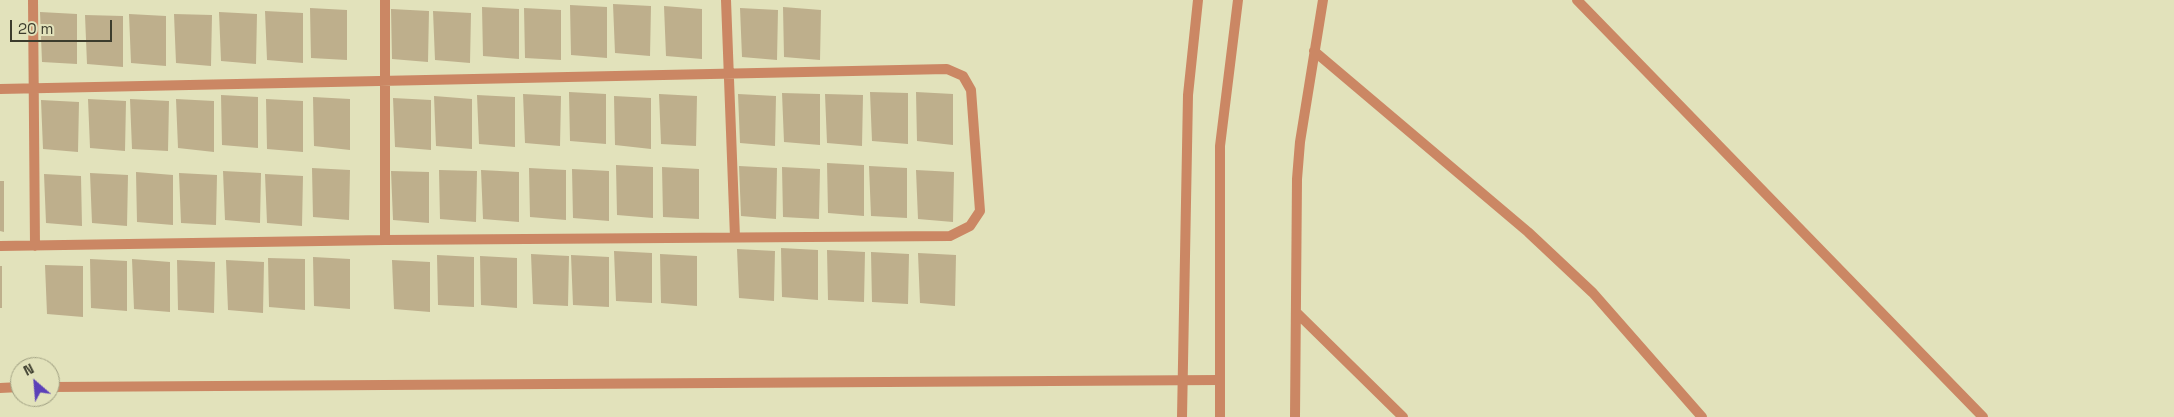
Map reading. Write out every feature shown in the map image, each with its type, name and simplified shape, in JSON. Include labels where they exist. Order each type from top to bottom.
[{"type":"street","points":[[33,0],[35,246]]},
{"type":"street","points":[[385,0],[385,240]]},
{"type":"street","points":[[726,0],[735,237]]},
{"type":"street","points":[[1182,417],[1188,95],[1198,0]]},
{"type":"street","points":[[1220,417],[1220,146],[1238,0]]},
{"type":"street","points":[[1295,417],[1297,179],[1300,142],[1323,0]]},
{"type":"street","points":[[1577,0],[1983,417]]},
{"type":"street","points":[[1314,51],[1528,232],[1593,293],[1702,417]]},
{"type":"street","points":[[0,89],[947,69],[963,76],[972,90],[980,211],[970,226],[950,236],[385,240],[0,246]]},
{"type":"street","points":[[1296,312],[1403,417]]},
{"type":"street","points":[[60,387],[424,383],[1220,380]]},
{"type":"building","points":[[613,4],[651,6],[650,56],[615,53]]},
{"type":"building","points":[[570,5],[607,7],[607,58],[571,55]]},
{"type":"building","points":[[664,6],[702,9],[702,59],[666,56]]},
{"type":"building","points":[[482,7],[519,9],[519,59],[483,56]]},
{"type":"building","points":[[783,7],[821,10],[820,60],[784,57]]},
{"type":"building","points":[[310,8],[347,10],[347,60],[311,58]]},
{"type":"building","points":[[524,8],[561,10],[561,60],[525,58]]},
{"type":"building","points":[[740,8],[778,10],[777,60],[742,57]]},
{"type":"building","points":[[391,9],[429,11],[428,62],[392,59]]},
{"type":"building","points":[[265,11],[303,13],[303,63],[267,60]]},
{"type":"building","points":[[433,11],[471,13],[470,63],[435,60]]},
{"type":"building","points":[[40,12],[77,14],[77,64],[42,62]]},
{"type":"building","points":[[219,12],[257,14],[256,64],[221,61]]},
{"type":"building","points":[[129,14],[166,16],[166,66],[131,63]]},
{"type":"building","points":[[174,14],[212,15],[211,66],[176,63]]},
{"type":"building","points":[[85,15],[123,16],[123,67],[87,64]]},
{"type":"building","points":[[569,92],[606,94],[606,144],[570,141]]},
{"type":"building","points":[[870,92],[908,93],[908,144],[872,141]]},
{"type":"building","points":[[916,92],[953,94],[953,145],[917,141]]},
{"type":"building","points":[[782,93],[820,94],[820,145],[784,142]]},
{"type":"building","points":[[523,94],[561,96],[560,146],[525,143]]},
{"type":"building","points":[[659,94],[697,96],[696,146],[661,144]]},
{"type":"building","points":[[738,94],[776,96],[775,146],[740,143]]},
{"type":"building","points":[[825,94],[863,95],[862,146],[827,143]]},
{"type":"building","points":[[221,95],[258,97],[258,148],[222,145]]},
{"type":"building","points":[[477,95],[515,97],[515,147],[479,144]]},
{"type":"building","points":[[434,96],[472,99],[472,149],[436,146]]},
{"type":"building","points":[[614,96],[651,98],[651,149],[615,145]]},
{"type":"building","points":[[313,97],[350,99],[350,150],[314,146]]},
{"type":"building","points":[[393,98],[431,100],[431,150],[395,147]]},
{"type":"building","points":[[88,99],[126,101],[125,151],[90,148]]},
{"type":"building","points":[[130,99],[169,101],[168,151],[132,149]]},
{"type":"building","points":[[176,99],[214,101],[214,152],[178,148]]},
{"type":"building","points":[[266,99],[303,101],[303,152],[267,149]]},
{"type":"building","points":[[41,100],[79,102],[78,152],[43,149]]},
{"type":"building","points":[[827,163],[864,165],[864,216],[828,213]]},
{"type":"building","points":[[616,165],[653,167],[653,218],[617,215]]},
{"type":"building","points":[[739,166],[777,168],[776,219],[741,216]]},
{"type":"building","points":[[869,166],[907,168],[907,218],[871,216]]},
{"type":"building","points":[[662,167],[699,169],[699,219],[663,217]]},
{"type":"building","points":[[782,167],[820,169],[819,219],[783,217]]},
{"type":"building","points":[[312,168],[350,170],[349,220],[313,217]]},
{"type":"building","points":[[529,168],[566,170],[566,220],[530,217]]},
{"type":"building","points":[[572,169],[609,171],[609,221],[573,218]]},
{"type":"building","points":[[439,170],[477,171],[476,222],[440,219]]},
{"type":"building","points":[[481,170],[519,172],[519,222],[483,219]]},
{"type":"building","points":[[916,170],[954,172],[953,222],[918,219]]},
{"type":"building","points":[[223,171],[261,173],[260,223],[225,220]]},
{"type":"building","points":[[391,171],[429,172],[429,223],[393,220]]},
{"type":"building","points":[[136,172],[173,175],[173,225],[137,222]]},
{"type":"building","points":[[90,173],[128,175],[127,226],[92,223]]},
{"type":"building","points":[[179,173],[217,175],[216,225],[181,223]]},
{"type":"building","points":[[44,174],[81,176],[82,226],[46,223]]},
{"type":"building","points":[[265,174],[303,176],[302,226],[267,223]]},
{"type":"building","points":[[0,181],[4,181],[4,232],[0,231]]},
{"type":"building","points":[[781,248],[818,250],[818,300],[782,297]]},
{"type":"building","points":[[737,249],[775,251],[774,301],[739,298]]},
{"type":"building","points":[[827,250],[865,252],[864,302],[828,300]]},
{"type":"building","points":[[614,251],[652,253],[652,303],[616,301]]},
{"type":"building","points":[[871,252],[909,254],[908,304],[872,302]]},
{"type":"building","points":[[918,253],[956,255],[955,306],[920,303]]},
{"type":"building","points":[[531,254],[569,256],[568,306],[533,304]]},
{"type":"building","points":[[660,254],[697,256],[697,306],[661,303]]},
{"type":"building","points":[[437,255],[474,257],[474,307],[438,305]]},
{"type":"building","points":[[571,255],[609,257],[609,307],[573,305]]},
{"type":"building","points":[[480,256],[517,258],[517,308],[481,305]]},
{"type":"building","points":[[313,257],[350,259],[350,309],[314,306]]},
{"type":"building","points":[[268,258],[305,259],[305,310],[269,307]]},
{"type":"building","points":[[90,259],[127,261],[127,311],[91,308]]},
{"type":"building","points":[[132,259],[170,262],[170,312],[134,309]]},
{"type":"building","points":[[177,260],[215,262],[214,313],[178,310]]},
{"type":"building","points":[[226,260],[264,262],[263,313],[228,310]]},
{"type":"building","points":[[392,260],[430,262],[430,312],[394,309]]},
{"type":"building","points":[[45,265],[83,266],[83,317],[47,314]]},
{"type":"building","points":[[0,266],[2,266],[2,308],[0,308]]}]
